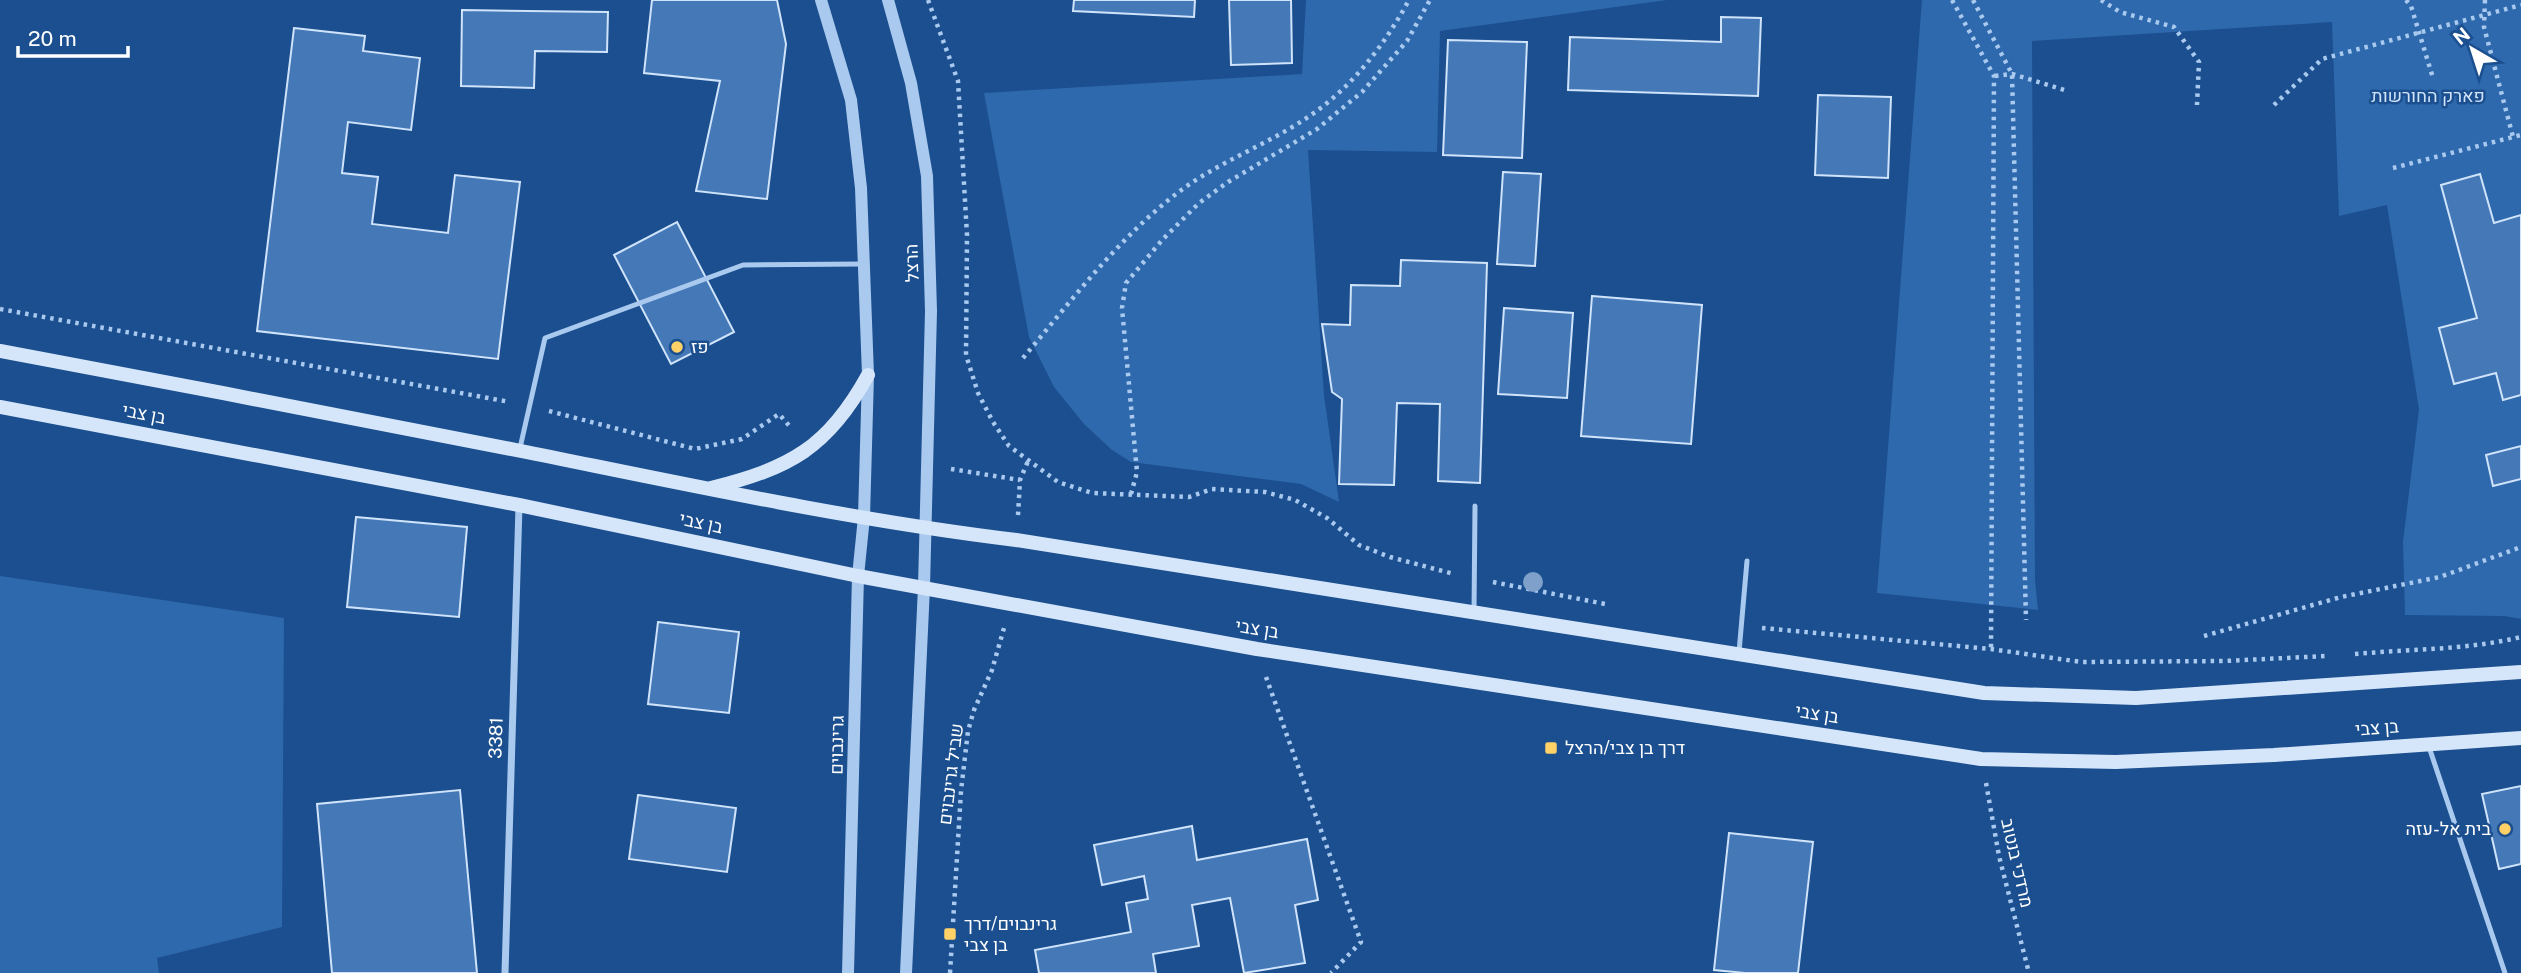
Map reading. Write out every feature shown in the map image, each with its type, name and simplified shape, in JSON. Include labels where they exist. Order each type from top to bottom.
[{"type":"main road","name":"בן צבי","points":[[0,351],[925,529],[1016,540],[1984,693],[2136,698],[2521,672]]},
{"type":"main road","points":[[707,489],[748,479],[779,467],[810,450],[852,405],[868,375]]},
{"type":"main road","name":"בן צבי","points":[[0,407],[519,505],[858,576],[1256,649],[1981,758],[2116,762],[2274,755],[2521,738]]},
{"type":"street","points":[[821,0],[851,100],[861,188],[868,375],[864,517]]},
{"type":"street","name":"הרצל","points":[[888,0],[911,83],[927,176],[931,311],[925,529]]},
{"type":"street","name":"3381","points":[[505,973],[519,505]]},
{"type":"street","name":"גרינבוים","points":[[848,973],[858,576],[864,517]]},
{"type":"street","points":[[906,973],[925,529]]},
{"type":"lane","points":[[520,451],[545,338],[743,265],[863,264]]},
{"type":"lane","points":[[1474,612],[1475,506]]},
{"type":"lane","points":[[1739,654],[1747,561]]},
{"type":"lane","points":[[2428,744],[2505,973]]},
{"type":"path","points":[[928,0],[958,81],[967,235],[966,355],[978,393],[1009,446],[1058,482],[1092,493],[1189,497],[1212,489],[1265,492],[1295,500],[1327,518],[1359,545],[1390,557],[1474,579],[1617,606]]},
{"type":"path","points":[[1023,358],[1094,273],[1179,192],[1210,170],[1317,110],[1358,74],[1389,36],[1409,0]]},
{"type":"path","points":[[1131,494],[1137,472],[1122,308],[1126,283],[1163,239],[1199,204],[1228,182],[1317,129],[1362,92],[1407,41],[1430,0]]},
{"type":"path","points":[[1952,0],[1994,76],[1992,649]]},
{"type":"path","points":[[1973,0],[2012,74],[2025,620]]},
{"type":"path","points":[[2101,0],[2120,12],[2174,27],[2199,62],[2197,105]]},
{"type":"path","points":[[2406,0],[2411,6],[2433,78]]},
{"type":"path","points":[[2485,0],[2484,27],[2513,137]]},
{"type":"path","points":[[2274,105],[2322,59],[2521,5]]},
{"type":"path","points":[[1994,76],[2012,74],[2068,91]]},
{"type":"path","points":[[2393,168],[2521,135]]},
{"type":"path","points":[[1016,540],[1020,481],[1028,461]]},
{"type":"path","points":[[2204,636],[2342,597],[2440,577],[2521,547]]},
{"type":"path","name":"שביל גרינבוים","points":[[950,973],[961,791],[968,731],[1000,646],[1008,604]]},
{"type":"path","points":[[1741,626],[1992,649],[2081,662],[2224,661],[2332,656]]},
{"type":"path","points":[[2346,655],[2488,645],[2521,637]]},
{"type":"path","points":[[1256,649],[1361,942],[1331,973]]},
{"type":"path","name":"מרדכי בנטוב","points":[[1981,758],[1999,856],[2029,973]]},
{"type":"green space","points":[[1306,0],[1667,0],[1440,31],[1437,152],[1308,150],[1324,395],[1339,502],[1301,484],[1131,462],[1112,450],[1084,424],[1054,387],[1029,337],[984,93],[1302,74]]},
{"type":"green space","name":"פארק החורשות","points":[[1922,0],[2521,0],[2521,619],[2504,616],[2405,615],[2403,542],[2419,409],[2387,205],[2339,216],[2332,22],[2032,41],[2035,580],[2038,610],[1877,593]]},
{"type":"green space","points":[[0,576],[284,618],[282,927],[157,958],[159,973],[0,973]]},
{"type":"building","points":[[652,0],[777,0],[786,44],[767,199],[696,191],[720,81],[644,73]]},
{"type":"building","points":[[1074,0],[1195,0],[1194,17],[1073,11]]},
{"type":"building","points":[[1229,0],[1291,0],[1292,63],[1231,65]]},
{"type":"building","points":[[462,10],[608,12],[607,52],[535,51],[534,88],[461,86]]},
{"type":"building","points":[[1721,17],[1761,18],[1758,96],[1568,90],[1570,37],[1721,42]]},
{"type":"building","points":[[294,28],[365,36],[363,51],[420,58],[411,130],[348,122],[342,173],[378,177],[372,224],[448,233],[455,175],[520,182],[498,359],[257,331]]},
{"type":"building","points":[[1448,40],[1527,42],[1522,158],[1443,155]]},
{"type":"building","points":[[1818,95],[1891,97],[1888,178],[1815,175]]},
{"type":"building","points":[[1503,172],[1541,174],[1535,266],[1497,264]]},
{"type":"building","points":[[2480,174],[2494,223],[2521,215],[2521,395],[2503,400],[2496,373],[2454,384],[2439,328],[2477,318],[2441,185]]},
{"type":"building","points":[[677,222],[734,332],[671,364],[614,255]]},
{"type":"building","points":[[1401,260],[1487,263],[1480,483],[1438,481],[1440,404],[1397,403],[1394,485],[1339,484],[1342,399],[1332,392],[1322,324],[1350,325],[1351,285],[1400,286]]},
{"type":"building","points":[[1592,296],[1702,305],[1691,444],[1581,436]]},
{"type":"building","points":[[1504,308],[1573,313],[1567,398],[1498,394]]},
{"type":"building","points":[[2521,446],[2521,479],[2493,486],[2486,455]]},
{"type":"building","points":[[356,517],[467,527],[459,617],[347,607]]},
{"type":"building","points":[[658,622],[739,632],[729,713],[648,704]]},
{"type":"building","name":"בית אל-עזה","points":[[2521,786],[2521,864],[2499,869],[2482,794]]},
{"type":"building","points":[[460,790],[477,973],[332,973],[317,804]]},
{"type":"building","points":[[638,795],[736,808],[727,872],[629,859]]},
{"type":"building","points":[[1192,826],[1197,860],[1307,839],[1318,900],[1295,905],[1305,963],[1244,973],[1230,898],[1192,905],[1199,946],[1153,954],[1156,973],[1039,973],[1035,950],[1131,932],[1126,903],[1148,899],[1144,876],[1102,885],[1094,845]]},
{"type":"building","points":[[1729,833],[1813,842],[1798,973],[1714,970]]},
{"type":"place","name":"פז","points":[[677,347]]},
{"type":"place","name":"דרך בן צבי/הרצל","points":[[1551,748]]},
{"type":"place","name":"בית אל-עזה","points":[[2505,829]]},
{"type":"place","name":"גרינבוים/דרך בן צבי","points":[[950,934]]}]
